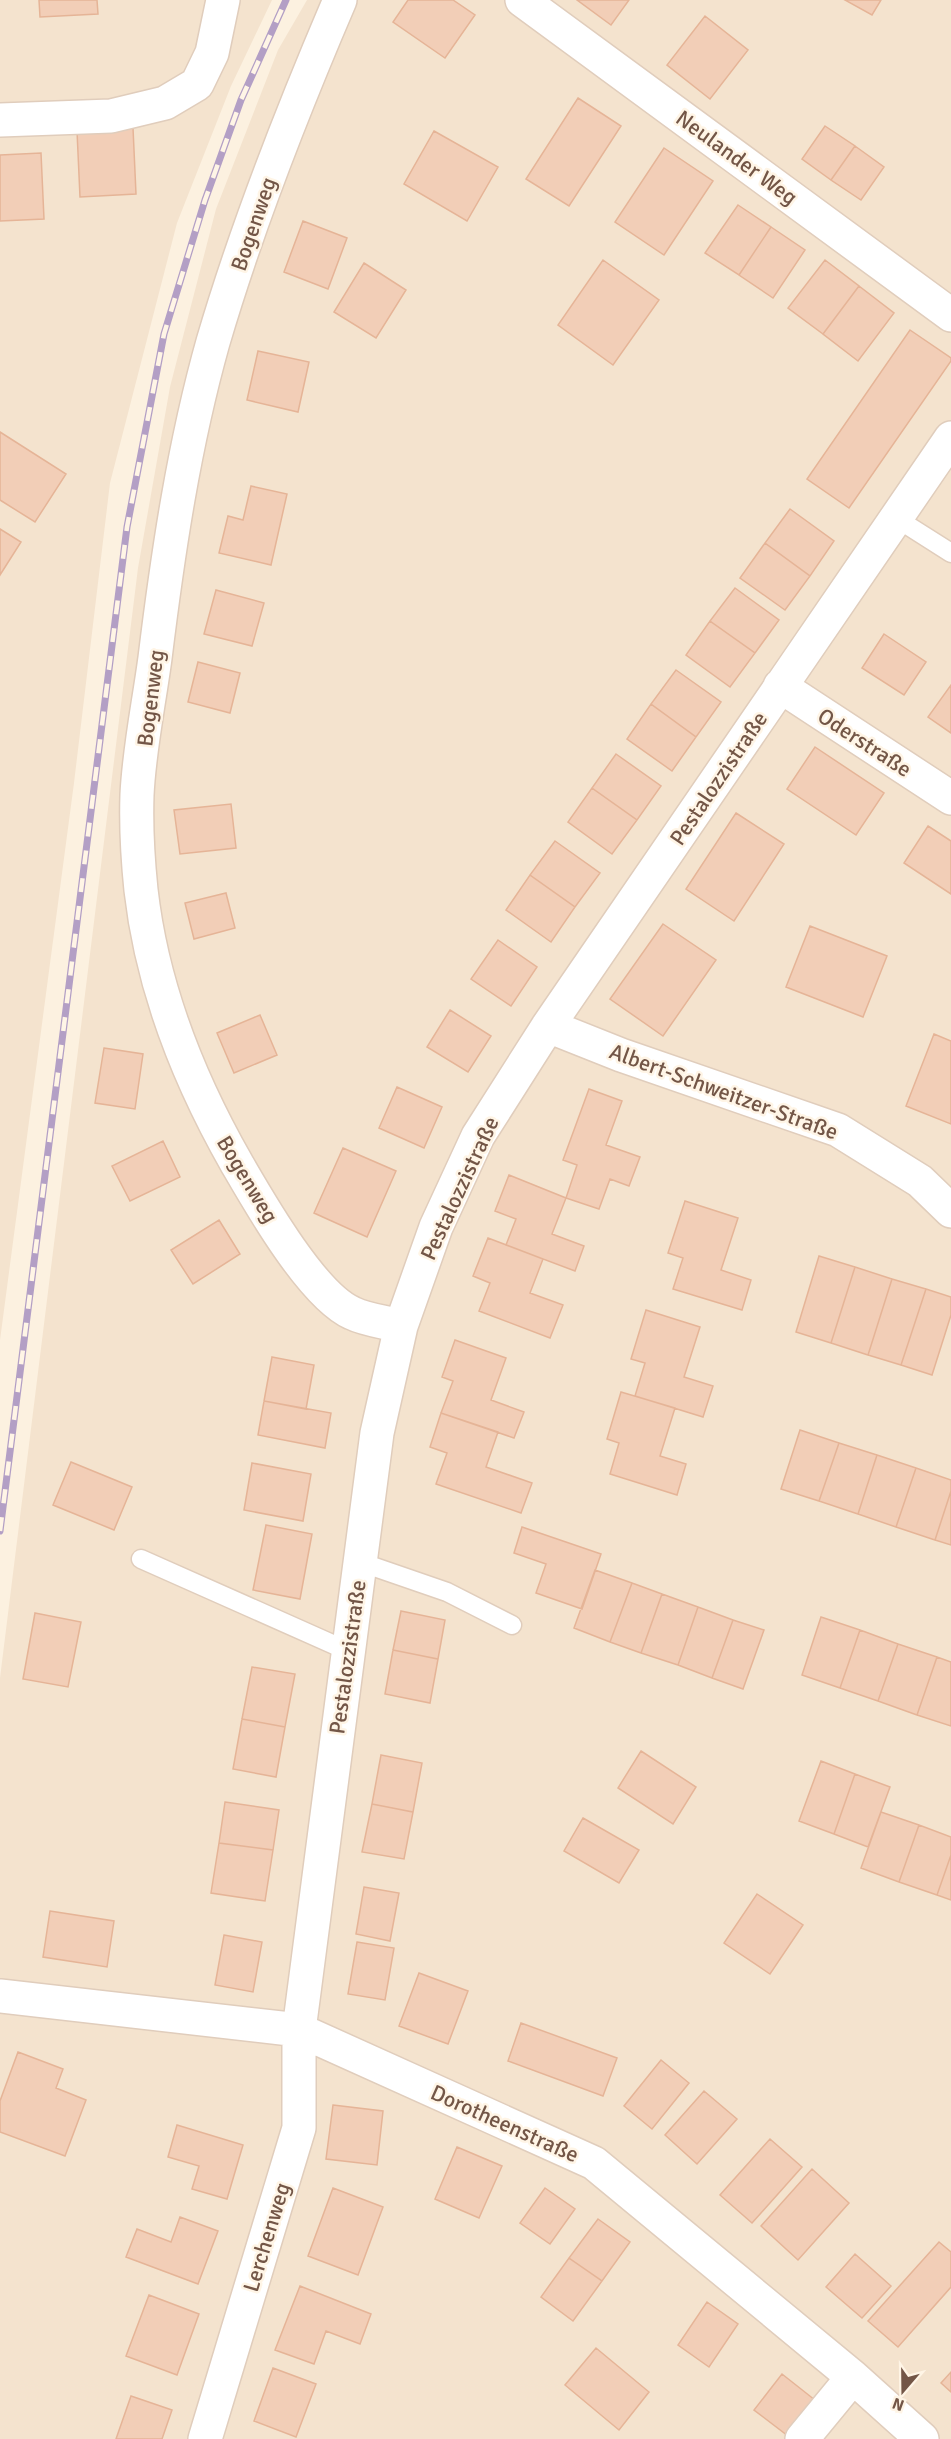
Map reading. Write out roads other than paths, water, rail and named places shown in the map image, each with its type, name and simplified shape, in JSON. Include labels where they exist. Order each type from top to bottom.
[{"type":"street","points":[[0,120],[111,116],[165,103],[197,84],[212,53],[223,0]]},
{"type":"street","name":"Bogenweg","points":[[339,0],[304,84],[248,235],[213,343],[185,459],[165,578],[137,796],[141,890],[157,976],[184,1056],[220,1134],[264,1212],[323,1291],[350,1312],[401,1326]]},
{"type":"street","name":"Neulander Weg","points":[[539,5],[951,315]]},
{"type":"street","name":"Pestalozzistraße","points":[[299,2030],[377,1433],[401,1326],[436,1227],[478,1136],[548,1026],[951,438]]},
{"type":"street","name":"Oderstraße","points":[[780,686],[951,798]]},
{"type":"street","name":"Albert-Schweitzer-Straße","points":[[548,1026],[621,1055],[838,1130],[920,1181],[951,1210]]},
{"type":"street","name":"Dorotheenstraße","points":[[0,1996],[299,2030],[594,2163],[854,2378],[922,2439]]},
{"type":"street","name":"Lerchenweg","points":[[204,2439],[299,2128],[299,2030]]},
{"type":"street","points":[[802,2439],[854,2378]]},
{"type":"lane","points":[[896,518],[951,553]]},
{"type":"lane","points":[[141,1559],[348,1651]]},
{"type":"lane","points":[[360,1562],[447,1592],[512,1625]]},
{"type":"railway","points":[[0,1531],[127,527],[164,334],[205,200],[241,100],[286,0]]}]
